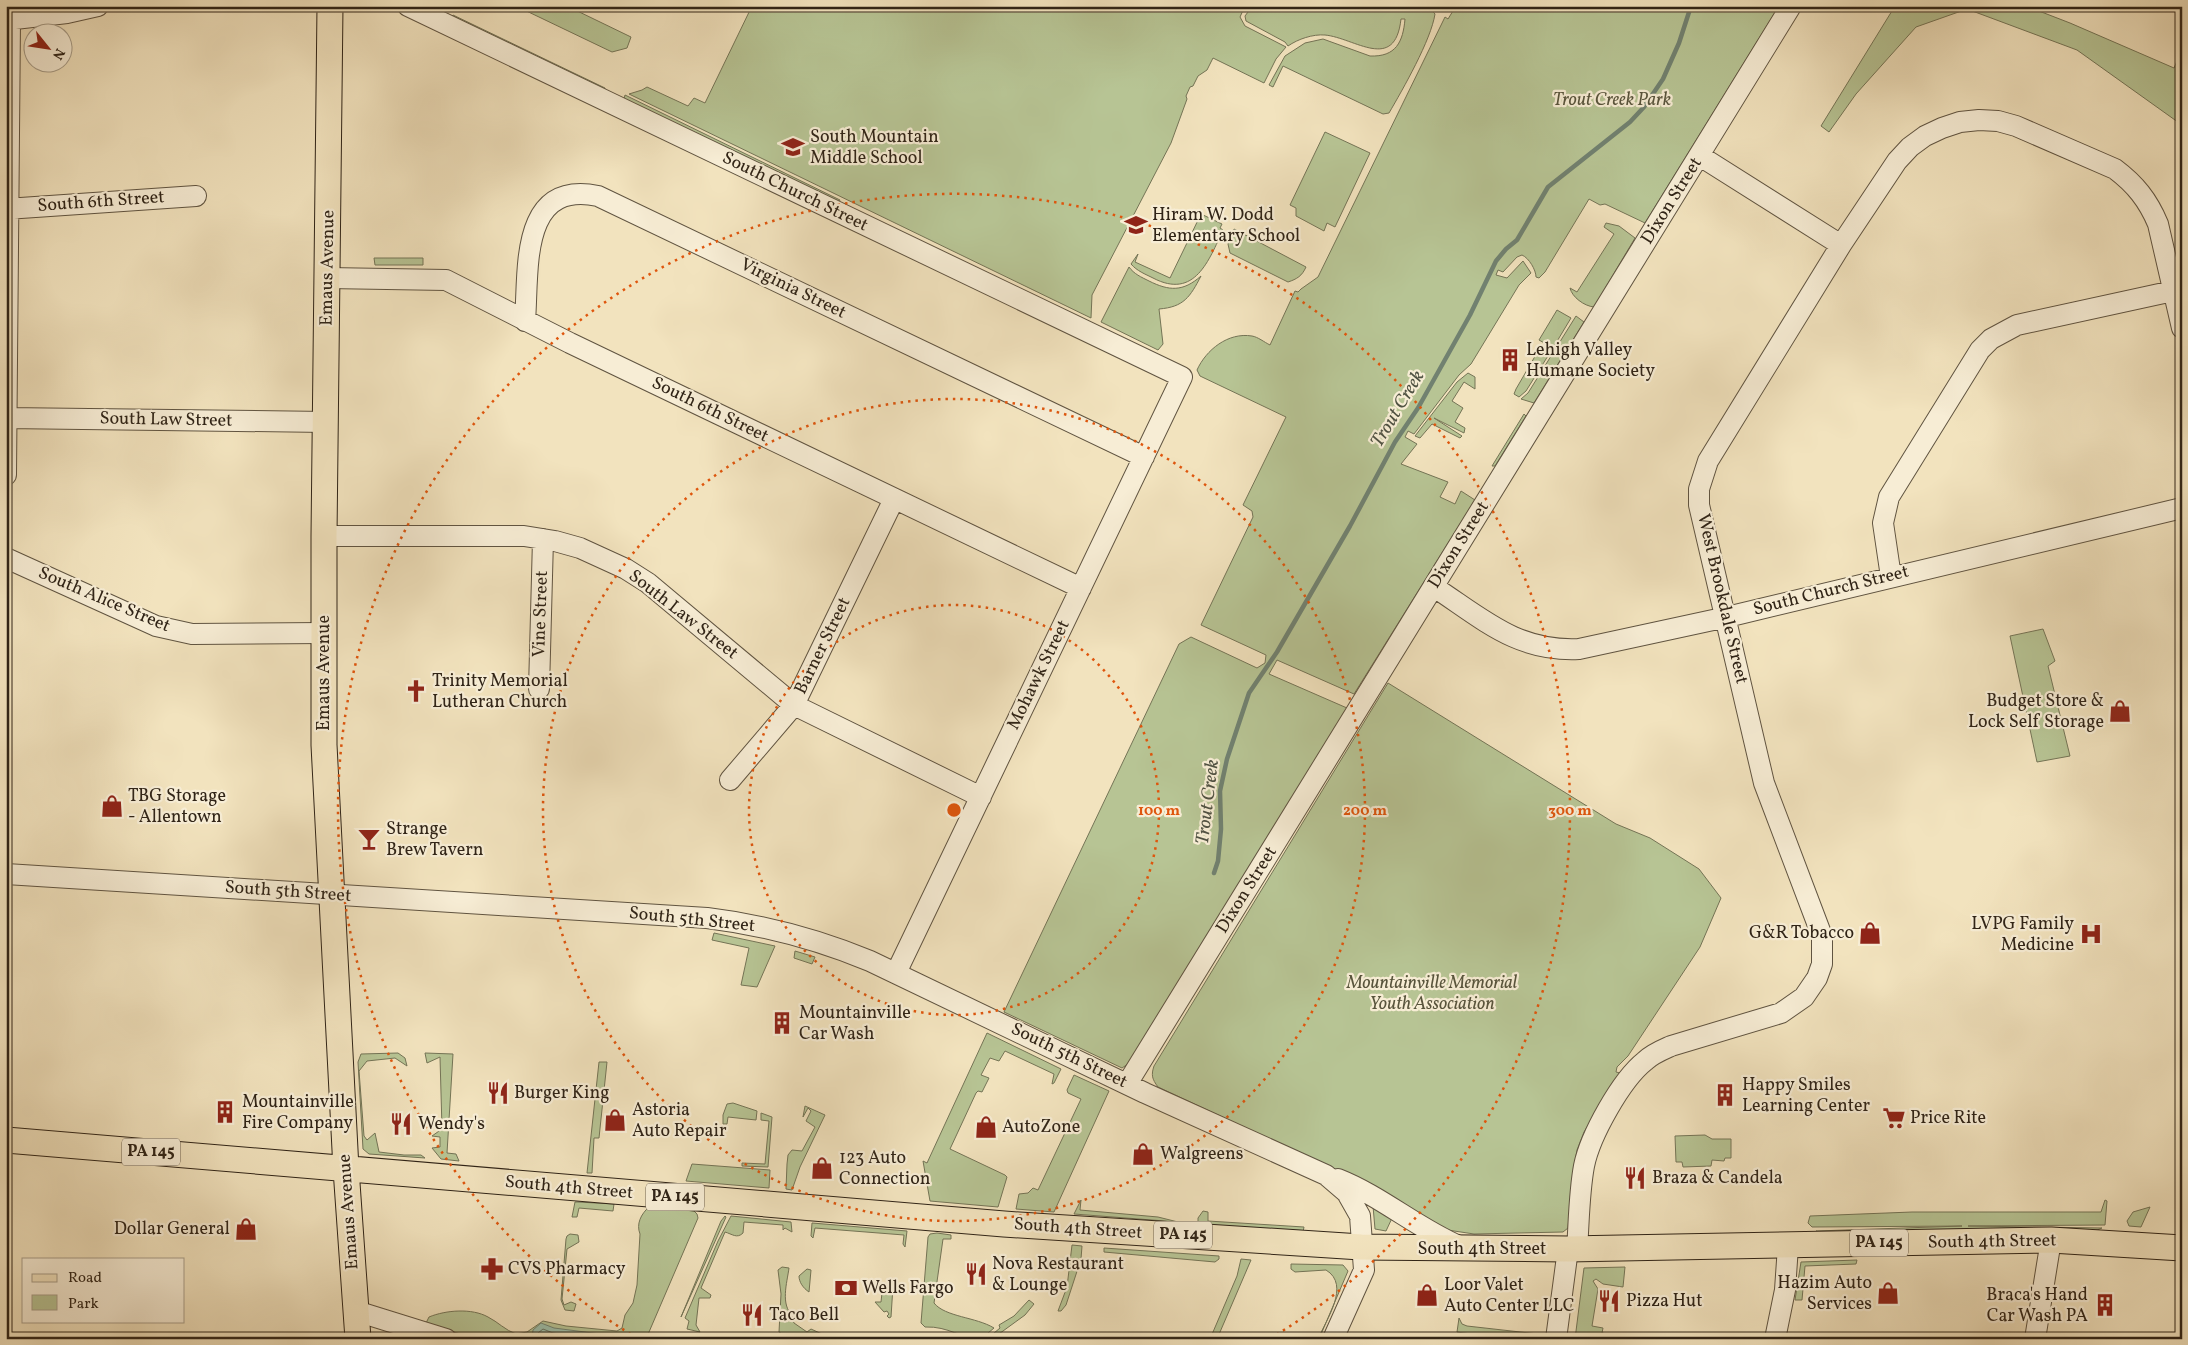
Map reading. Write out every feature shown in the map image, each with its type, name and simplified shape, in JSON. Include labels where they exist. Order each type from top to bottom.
[{"type":"main road","name":"Emaus Avenue","points":[[330,6],[324,536],[324,745],[346,1169],[358,1339]]},
{"type":"main road","name":"South 4th Street","points":[[6,1140],[1004,1224],[1362,1247],[1572,1249],[2051,1240],[2182,1248]]},
{"type":"street","points":[[6,475],[8,20],[98,6]]},
{"type":"street","name":"South Church Street","points":[[408,6],[1182,377]]},
{"type":"street","name":"Dixon Street","points":[[1127,1084],[1792,6]]},
{"type":"street","name":"West Brookdale Street","points":[[1572,1249],[1584,1166],[1590,1145],[1601,1121],[1633,1073],[1644,1061],[1671,1046],[1781,1013],[1791,1008],[1804,997],[1817,978],[1822,964],[1822,936],[1764,783],[1727,617],[1699,505],[1699,489],[1708,460],[1841,245],[1897,161],[1925,136],[1960,122],[1998,121],[2016,126],[2099,160],[2129,179],[2146,200],[2158,224],[2182,328]]},
{"type":"street","points":[[1700,156],[1841,245]]},
{"type":"street","name":"Virginia Street","points":[[525,321],[530,242],[534,227],[540,216],[559,199],[571,194],[586,193],[598,196],[1144,457]]},
{"type":"street","name":"South 6th Street","points":[[7,208],[196,196]]},
{"type":"street","name":"South 6th Street","points":[[328,278],[446,280],[525,321],[1081,588]]},
{"type":"street","points":[[1891,577],[1883,523],[1889,497],[1980,350],[1991,339],[2018,325],[2173,291]]},
{"type":"street","name":"Mohawk Street","points":[[896,973],[1182,377]]},
{"type":"street","name":"South Law Street","points":[[7,418],[326,422]]},
{"type":"street","name":"Barner Street","points":[[730,780],[794,705],[894,499]]},
{"type":"street","name":"South Church Street","points":[[1434,587],[1512,638],[1539,647],[1559,650],[1579,649],[1727,617],[2182,508]]},
{"type":"street","name":"South Law Street","points":[[324,536],[524,536],[580,548],[604,558],[646,582],[794,705],[981,797]]},
{"type":"street","name":"Vine Street","points":[[539,689],[543,539]]},
{"type":"street","name":"South Alice Street","points":[[6,558],[156,626],[172,631],[192,634],[324,633]]},
{"type":"street","name":"South 5th Street","points":[[6,874],[672,916],[746,923],[830,945],[896,973],[1127,1084],[1359,1188],[1443,1240],[1465,1249]]},
{"type":"street","name":"South 5th Street","points":[[1326,1174],[1347,1193],[1360,1216],[1364,1270],[1333,1339]]},
{"type":"street","points":[[2035,1339],[2051,1240]]},
{"type":"street","points":[[1775,1339],[1785,1290],[1788,1246]]},
{"type":"street","points":[[1556,1339],[1572,1249]]},
{"type":"street","points":[[356,1311],[446,1339]]},
{"type":"green space","points":[[516,6],[567,6],[631,37],[627,48],[612,52]]},
{"type":"green space","points":[[752,6],[1245,6],[1240,17],[1245,26],[1286,47],[1276,59],[1264,83],[1213,58],[1207,70],[1198,76],[1193,86],[1190,87],[1171,143],[1092,295],[1091,318],[629,94],[647,87],[688,106],[694,98],[705,103]]},
{"type":"green space","points":[[1248,6],[1428,6],[1435,14],[1428,37],[1409,78],[1389,113],[1383,114],[1283,66],[1273,87],[1269,85],[1285,56],[1305,43],[1323,39],[1370,56],[1386,54],[1392,51],[1400,41],[1405,19],[1401,19],[1397,35],[1391,45],[1382,49],[1325,35],[1316,35],[1296,41],[1288,46],[1285,42],[1246,21],[1245,16],[1251,8]]},
{"type":"green space","name":"Trout Creek Park","points":[[1456,6],[1779,6],[1645,223],[1605,204],[1600,205],[1589,199],[1545,272],[1539,278],[1536,277],[1530,261],[1522,255],[1517,257],[1503,272],[1498,270],[1496,275],[1507,278],[1523,261],[1531,273],[1519,285],[1471,364],[1459,375],[1414,434],[1408,431],[1405,437],[1417,444],[1401,464],[1448,482],[1440,497],[1455,504],[1461,491],[1475,500],[1354,694],[1277,660],[1269,674],[1347,708],[1128,1064],[1122,1068],[1004,1012],[1179,644],[1191,637],[1257,668],[1265,663],[1266,655],[1201,625],[1253,517],[1252,511],[1243,505],[1286,417],[1200,376],[1197,370],[1212,349],[1226,340],[1243,335],[1252,336],[1270,345],[1295,291],[1298,292],[1318,277],[1445,17],[1448,19]]},
{"type":"green space","points":[[1895,6],[2026,6],[2174,68],[2177,61],[2182,64],[2182,125],[2077,50],[1967,9],[1916,27],[1856,94],[1829,132],[1821,126]]},
{"type":"green space","points":[[453,15],[605,88],[605,90],[451,17]]},
{"type":"green space","points":[[625,95],[840,200],[839,202],[624,99]]},
{"type":"green space","points":[[1325,132],[1370,153],[1335,227],[1327,223],[1324,231],[1296,216],[1296,208],[1290,205]]},
{"type":"green space","points":[[1201,214],[1222,224],[1220,228],[1223,230],[1206,264],[1190,280],[1180,284],[1167,283],[1144,274],[1131,264],[1138,254],[1135,262],[1170,278]]},
{"type":"green space","points":[[1606,223],[1619,226],[1635,238],[1594,307],[1579,301],[1573,295],[1570,288],[1577,292],[1614,234],[1604,227]]},
{"type":"green space","points":[[1234,229],[1306,267],[1303,273],[1288,282],[1230,253],[1228,244]]},
{"type":"green space","points":[[374,258],[423,258],[423,265],[375,265]]},
{"type":"green space","points":[[1129,267],[1143,278],[1169,288],[1188,285],[1201,276],[1185,300],[1175,306],[1159,309],[1163,344],[1158,350],[1101,322]]},
{"type":"green space","points":[[1557,310],[1571,318],[1553,348],[1539,340]]},
{"type":"green space","points":[[1576,316],[1584,322],[1534,403],[1521,399],[1528,393]]},
{"type":"green space","points":[[1541,346],[1551,351],[1526,391],[1519,397],[1514,394],[1516,389]]},
{"type":"green space","points":[[1468,373],[1475,377],[1475,389],[1464,382],[1452,401],[1463,408],[1455,422],[1465,428],[1464,433],[1434,418],[1462,436],[1460,438],[1432,424],[1420,438],[1415,436],[1457,382]]},
{"type":"green space","points":[[1524,414],[1526,416],[1495,466],[1492,466]]},
{"type":"green space","points":[[2043,629],[2055,661],[2048,666],[2070,756],[2037,762],[2010,636]]},
{"type":"green space","name":"Mountainville Memorial Youth Association","points":[[1388,683],[1616,824],[1650,838],[1699,869],[1721,898],[1700,947],[1628,1056],[1617,1067],[1616,1072],[1620,1073],[1584,1132],[1577,1150],[1574,1167],[1568,1228],[1563,1232],[1474,1234],[1441,1229],[1338,1171],[1158,1087],[1153,1079],[1154,1066]]},
{"type":"green space","points":[[714,933],[775,946],[757,987],[741,985],[749,948],[712,940]]},
{"type":"green space","points":[[795,951],[815,957],[812,964],[794,958]]},
{"type":"green space","points":[[987,1033],[1061,1069],[1052,1084],[1054,1074],[1005,1051],[999,1061],[990,1058],[981,1075],[989,1078],[982,1092],[978,1091],[976,1093],[950,1149],[1007,1177],[998,1207],[930,1201],[923,1161],[927,1163]]},
{"type":"green space","points":[[398,1053],[405,1058],[407,1066],[395,1058],[367,1061],[359,1071],[364,1136],[367,1140],[375,1133],[379,1152],[421,1155],[425,1158],[369,1154],[363,1149],[358,1062],[361,1054]]},
{"type":"green space","points":[[425,1053],[453,1054],[447,1153],[456,1154],[459,1161],[441,1159],[432,1148],[440,1147],[440,1137],[432,1136],[442,1129],[440,1057],[427,1063]]},
{"type":"green space","points":[[599,1062],[607,1062],[599,1138],[594,1138],[592,1173],[587,1173]]},
{"type":"green space","points":[[1074,1075],[1109,1091],[1054,1212],[1016,1209],[1019,1194],[1028,1193],[1033,1188],[1038,1190],[1081,1099],[1068,1093],[1067,1090]]},
{"type":"green space","points":[[733,1103],[757,1111],[756,1120],[728,1117],[727,1124],[723,1124],[723,1115],[727,1104]]},
{"type":"green space","points":[[805,1106],[825,1115],[800,1167],[792,1190],[786,1189],[788,1155],[792,1150],[802,1151],[815,1127],[806,1121],[811,1111],[808,1108],[803,1117]]},
{"type":"green space","points":[[761,1113],[772,1117],[768,1167],[742,1166],[742,1163],[765,1164],[769,1121],[761,1120]]},
{"type":"green space","points":[[1705,1135],[1712,1139],[1731,1139],[1731,1158],[1725,1158],[1724,1161],[1712,1160],[1711,1166],[1683,1167],[1682,1162],[1676,1162],[1675,1136]]},
{"type":"green space","points":[[692,1164],[770,1170],[769,1188],[686,1181]]},
{"type":"green space","points":[[1081,1200],[1080,1210],[1158,1217],[1178,1222],[1074,1214]]},
{"type":"green space","points":[[2105,1200],[2107,1201],[2105,1225],[1968,1226],[2102,1228],[2097,1230],[1989,1229],[1821,1233],[1816,1231],[1962,1226],[1812,1227],[1808,1223],[1810,1216],[1912,1212],[2101,1212]]},
{"type":"green space","points":[[575,1202],[614,1204],[613,1211],[579,1208],[577,1217],[572,1217]]},
{"type":"green space","points":[[1373,1206],[1393,1216],[1386,1231],[1375,1229]]},
{"type":"green space","points":[[649,1207],[694,1211],[698,1218],[646,1339],[476,1339],[426,1323],[429,1317],[451,1312],[467,1311],[482,1314],[516,1334],[527,1332],[543,1321],[566,1326],[617,1331],[622,1328],[625,1315],[633,1303],[637,1285],[639,1223]]},
{"type":"green space","points":[[2150,1207],[2141,1227],[2129,1226],[2127,1221],[2133,1212]]},
{"type":"green space","points":[[1203,1211],[1208,1212],[1208,1221],[1304,1227],[1303,1232],[1198,1224],[1198,1218]]},
{"type":"green space","points":[[731,1216],[791,1222],[792,1232],[785,1228],[783,1230],[783,1225],[744,1222],[741,1235],[734,1236],[725,1232],[701,1288],[711,1295],[710,1298],[699,1298],[696,1325],[700,1332],[687,1329],[689,1321],[685,1318],[718,1241]]},
{"type":"green space","points":[[726,1217],[681,1317],[721,1221]]},
{"type":"green space","points":[[812,1223],[907,1231],[905,1247],[903,1244],[904,1235],[815,1228],[813,1238],[811,1236]]},
{"type":"green space","points":[[570,1234],[578,1235],[579,1242],[567,1249],[562,1299],[564,1305],[571,1302],[576,1304],[574,1311],[565,1310],[561,1300],[566,1239]]},
{"type":"green space","points":[[930,1234],[951,1235],[951,1239],[943,1239],[934,1303],[945,1311],[979,1321],[994,1328],[981,1339],[967,1337],[941,1328],[925,1327],[921,1323],[928,1237]]},
{"type":"green space","points":[[1072,1245],[1082,1246],[1081,1259],[1066,1305],[1061,1311],[1058,1311],[1067,1287]]},
{"type":"green space","points":[[1104,1248],[1219,1256],[1219,1259],[1215,1262],[1104,1252]]},
{"type":"green space","points":[[1241,1259],[1251,1260],[1217,1339],[1210,1339],[1237,1276]]},
{"type":"green space","points":[[1857,1260],[1856,1264],[1805,1266],[1802,1300],[1795,1300],[1801,1262]]},
{"type":"green space","points":[[1291,1264],[1343,1265],[1348,1271],[1334,1303],[1337,1293],[1333,1276],[1326,1270],[1295,1272],[1291,1269]]},
{"type":"green space","points":[[782,1267],[789,1268],[785,1300],[793,1316],[794,1323],[807,1332],[811,1329],[822,1334],[879,1339],[783,1339],[782,1334],[779,1332],[781,1294],[778,1270]]},
{"type":"green space","points":[[1625,1267],[1623,1287],[1603,1284],[1596,1279],[1593,1281],[1598,1289],[1592,1326],[1603,1328],[1602,1333],[1607,1334],[1606,1339],[1575,1339],[1584,1268]]},
{"type":"green space","points":[[807,1269],[811,1270],[809,1292],[802,1285],[799,1278]]},
{"type":"green space","points":[[883,1284],[893,1286],[891,1317],[889,1318],[887,1311],[884,1312],[875,1302],[881,1302]]},
{"type":"green space","points":[[1029,1300],[1034,1304],[1025,1315],[992,1339],[987,1339],[1000,1328],[999,1325],[1014,1316]]},
{"type":"green space","points":[[1459,1318],[1462,1324],[1467,1326],[1545,1336],[1544,1339],[1507,1339],[1457,1332]]},
{"type":"water","points":[[541,1323],[554,1328],[616,1336],[618,1339],[532,1339],[533,1330]]},
{"type":"waterway","name":"Trout Creek","points":[[1214,873],[1218,861],[1221,829],[1220,791],[1227,759],[1249,693],[1277,652],[1350,526],[1395,442],[1418,408],[1470,315],[1496,261],[1517,240],[1548,187],[1630,122],[1644,107],[1663,79],[1679,43],[1691,6]]},
{"type":"place","name":"South Mountain Middle School","points":[[793,147]]},
{"type":"place","name":"Hiram W. Dodd Elementary School","points":[[1136,225]]},
{"type":"place","name":"Lehigh Valley Humane Society","points":[[1510,360]]},
{"type":"place","name":"Trinity Memorial Lutheran Church","points":[[416,691]]},
{"type":"place","name":"Budget Store & Lock Self Storage","points":[[2120,711]]},
{"type":"place","name":"TBG Storage - Allentown","points":[[112,806]]},
{"type":"place","name":"Strange Brew Tavern","points":[[369,839]]},
{"type":"place","name":"G&R Tobacco","points":[[1870,933]]},
{"type":"place","name":"LVPG Family Medicine","points":[[2091,934]]},
{"type":"place","name":"Mountainville Car Wash","points":[[782,1023]]},
{"type":"place","name":"Burger King","points":[[498,1093]]},
{"type":"place","name":"Happy Smiles Learning Center","points":[[1725,1095]]},
{"type":"place","name":"Mountainville Fire Company","points":[[225,1112]]},
{"type":"place","name":"Price Rite","points":[[1894,1118]]},
{"type":"place","name":"Astoria Auto Repair","points":[[615,1120]]},
{"type":"place","name":"Wendy's","points":[[401,1124]]},
{"type":"place","name":"AutoZone","points":[[986,1127]]},
{"type":"place","name":"Walgreens","points":[[1143,1154]]},
{"type":"place","name":"123 Auto Connection","points":[[822,1168]]},
{"type":"place","name":"Braza & Candela","points":[[1635,1178]]},
{"type":"place","name":"Dollar General","points":[[246,1229]]},
{"type":"place","name":"CVS Pharmacy","points":[[492,1269]]},
{"type":"place","name":"Nova Restaurant & Lounge","points":[[976,1274]]},
{"type":"place","name":"Wells Fargo","points":[[846,1288]]},
{"type":"place","name":"Hazim Auto Services","points":[[1888,1293]]},
{"type":"place","name":"Loor Valet Auto Center LLC","points":[[1427,1295]]},
{"type":"place","name":"Pizza Hut","points":[[1609,1301]]},
{"type":"place","name":"Braca's Hand Car Wash PA","points":[[2105,1305]]},
{"type":"place","name":"Taco Bell","points":[[752,1315]]}]
